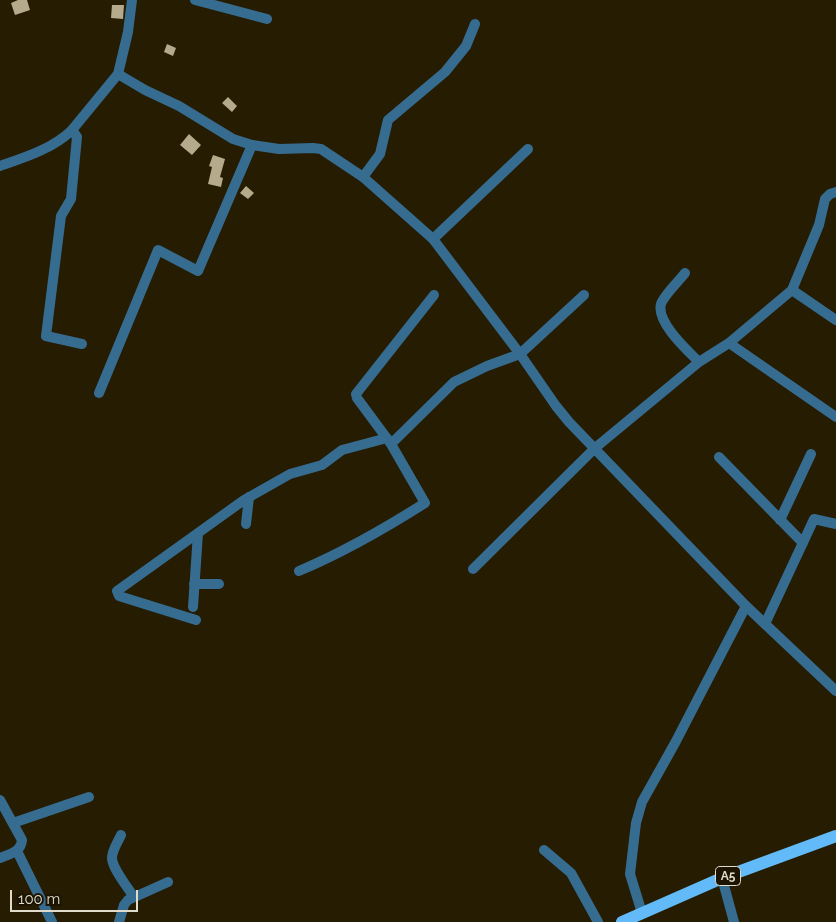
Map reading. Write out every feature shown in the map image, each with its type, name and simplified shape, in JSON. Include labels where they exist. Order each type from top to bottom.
[{"type":"main road","name":"A5","points":[[622,922],[722,878],[836,836]]},
{"type":"street","points":[[0,166],[45,149],[64,137],[72,130],[118,74],[128,32],[132,0]]},
{"type":"street","points":[[195,0],[267,19]]},
{"type":"street","points":[[363,177],[380,154],[388,120],[445,72],[466,46],[476,24]]},
{"type":"street","points":[[118,74],[145,90],[179,106],[233,139],[252,146],[279,149],[321,149],[363,177],[434,239],[569,422],[746,606],[836,691]]},
{"type":"street","points":[[72,130],[78,137],[71,199],[61,216],[46,336],[82,344]]},
{"type":"street","points":[[99,393],[158,250],[198,271],[252,146]]},
{"type":"street","points":[[434,239],[528,149]]},
{"type":"street","points":[[473,569],[595,448],[699,362],[729,343],[792,290],[819,225],[825,199],[830,194],[836,192]]},
{"type":"street","points":[[685,273],[662,300],[660,314],[672,334],[699,362]]},
{"type":"street","points":[[792,290],[836,320]]},
{"type":"street","points":[[299,571],[334,556],[386,528],[425,503],[389,441],[356,394],[434,295]]},
{"type":"street","points":[[196,620],[119,596],[116,591],[249,497],[290,474],[322,465],[342,450],[389,441],[454,382],[487,366],[520,354],[584,295]]},
{"type":"street","points":[[729,343],[836,417]]},
{"type":"street","points":[[780,520],[811,454]]},
{"type":"street","points":[[719,457],[803,543]]},
{"type":"street","points":[[246,524],[249,497]]},
{"type":"street","points":[[766,624],[814,519],[836,524]]},
{"type":"street","points":[[193,607],[198,533]]},
{"type":"street","points":[[194,584],[219,584]]},
{"type":"street","points":[[642,913],[630,874],[636,823],[642,802],[676,743],[746,606]]},
{"type":"street","points":[[13,823],[89,798]]},
{"type":"street","points":[[0,800],[22,840],[21,846],[17,851],[0,858]]},
{"type":"street","points":[[121,836],[112,858],[114,865],[134,897]]},
{"type":"street","points":[[544,850],[571,873],[598,922]]},
{"type":"street","points":[[17,851],[52,922]]},
{"type":"street","points":[[722,878],[734,922]]},
{"type":"street","points":[[119,922],[124,905],[134,897],[168,882]]},
{"type":"building","points":[[18,0],[27,0],[30,10],[15,15],[11,3]]},
{"type":"building","points":[[112,5],[124,5],[123,19],[111,18]]},
{"type":"building","points":[[167,44],[176,48],[173,56],[164,52]]},
{"type":"building","points":[[228,97],[237,106],[232,112],[222,103]]},
{"type":"building","points":[[189,134],[201,145],[192,155],[180,145]]},
{"type":"building","points":[[213,155],[225,159],[220,177],[223,178],[221,187],[208,184],[212,167],[209,166]]},
{"type":"building","points":[[246,186],[254,193],[248,199],[240,193]]}]
